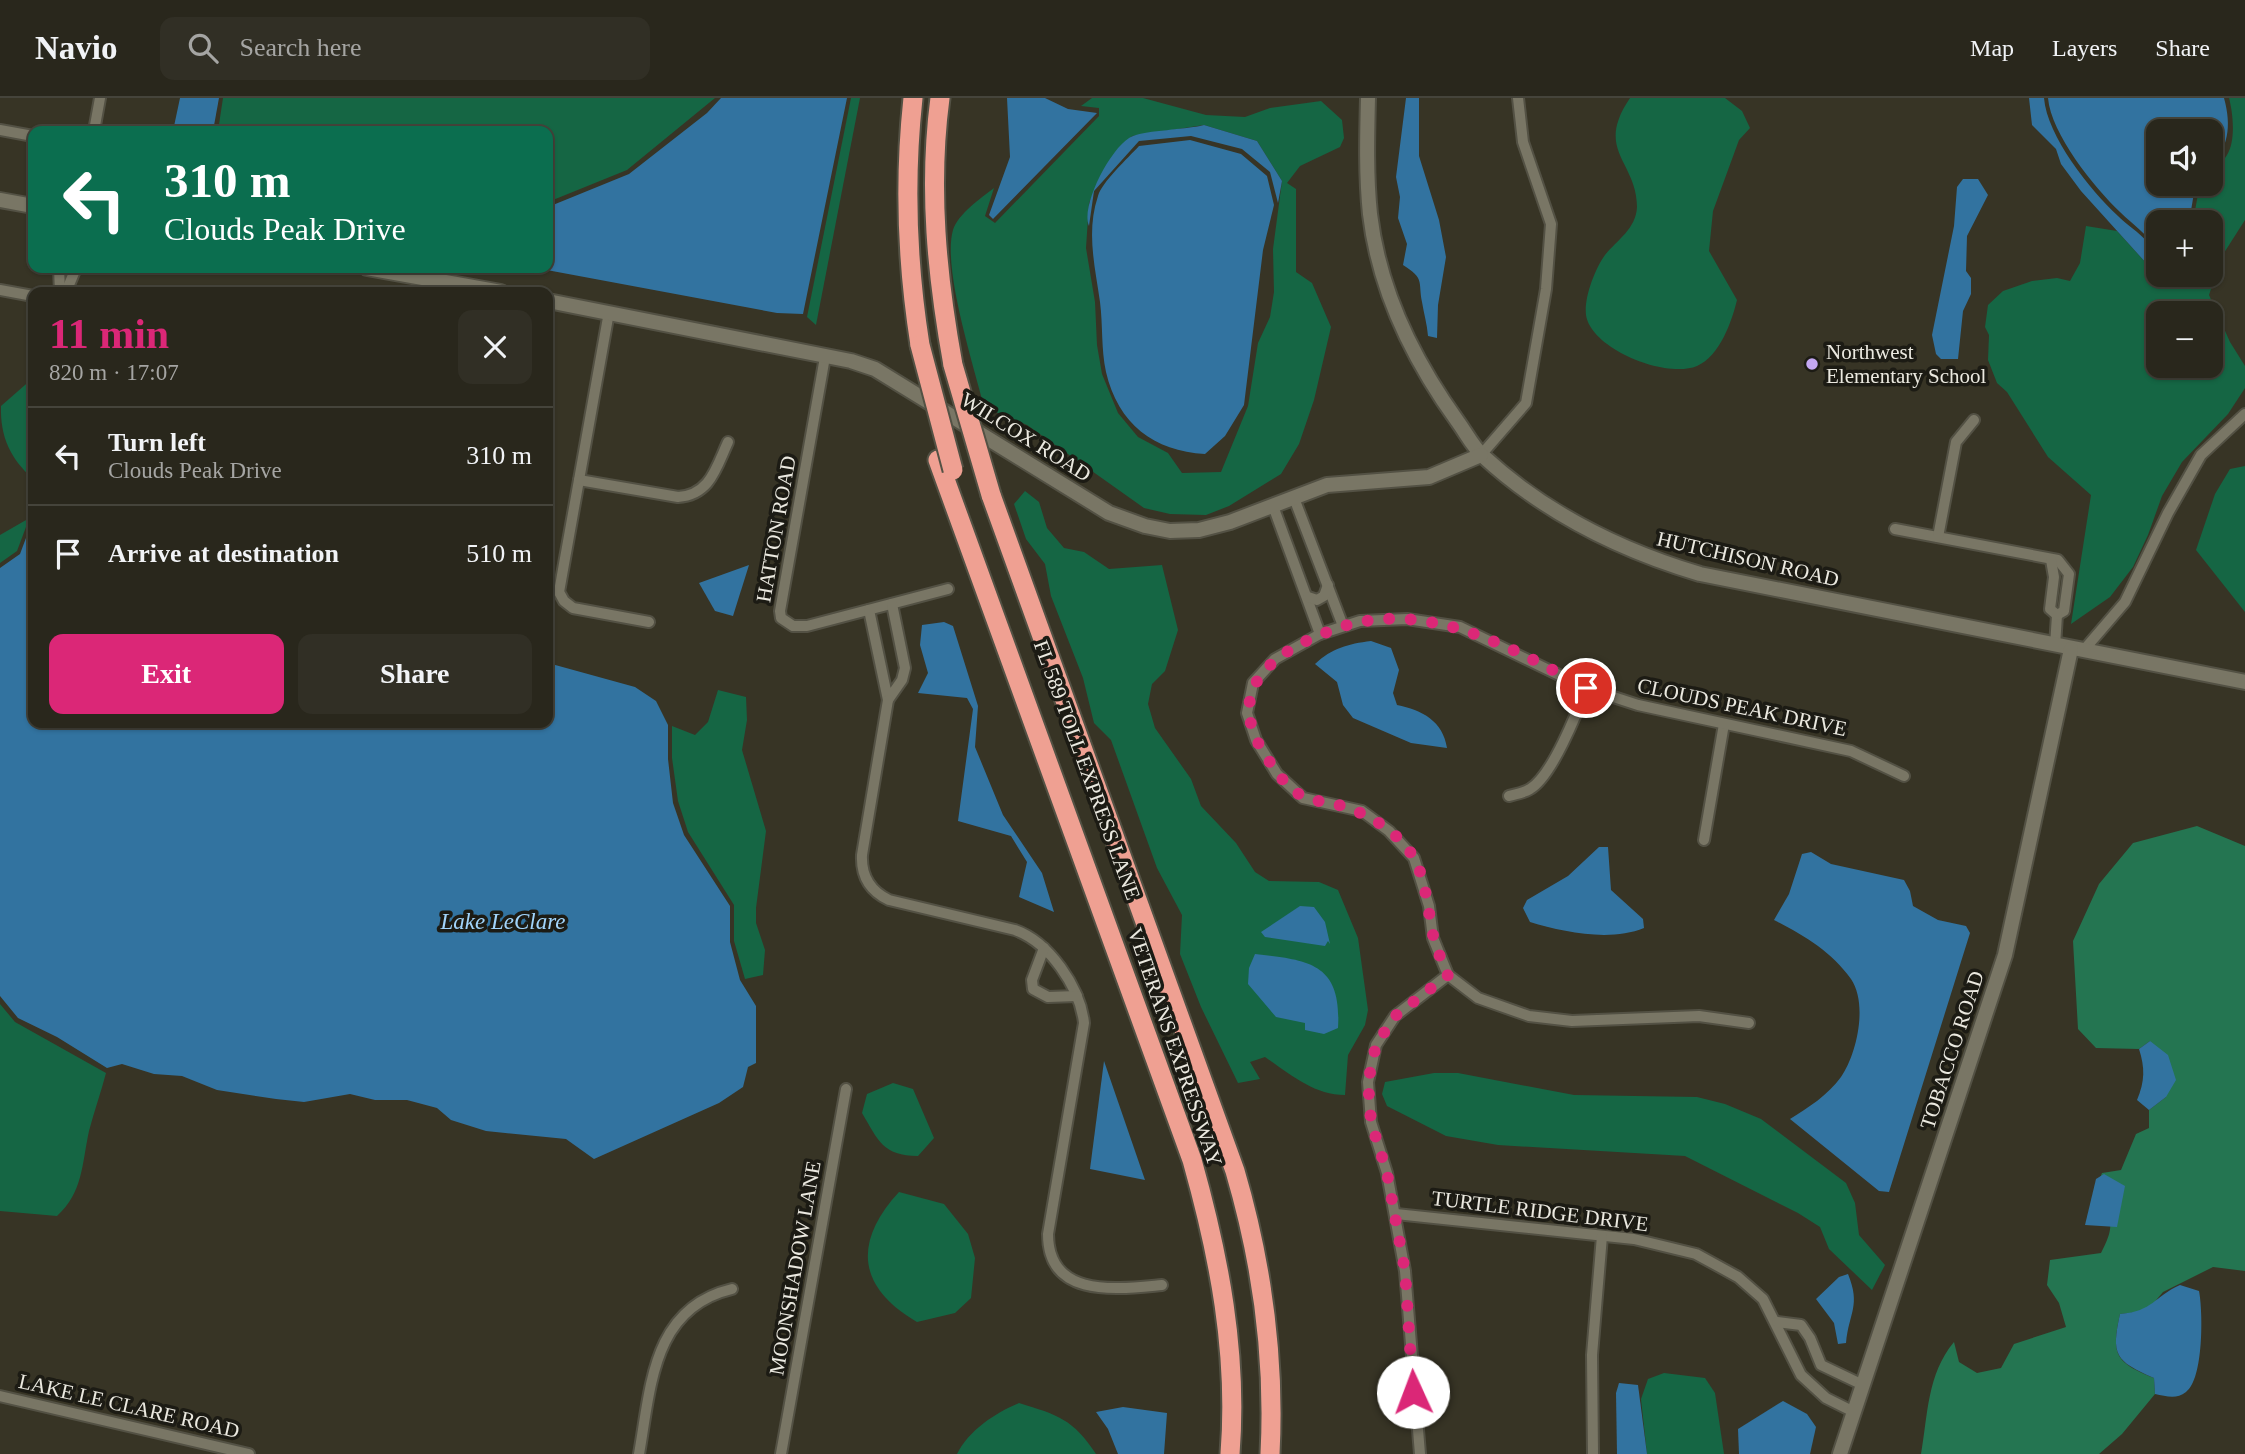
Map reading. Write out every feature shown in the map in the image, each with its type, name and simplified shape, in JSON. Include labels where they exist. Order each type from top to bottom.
[{"type":"highway","name":"VETERANS EXPRESSWAY","points":[[902,98],[896,211],[914,341],[945,465],[1192,1160],[1211,1227],[1224,1300],[1231,1372],[1230,1454]]},
{"type":"highway","points":[[913,98],[907,211],[914,341]]},
{"type":"highway","name":"VETERANS EXPRESSWAY","points":[[940,98],[935,230],[939,279],[953,365],[990,495],[1220,1125],[1247,1212],[1265,1303],[1270,1356],[1270,1454]]},
{"type":"highway","name":"FL 589 TOLL EXPRESS LANE","points":[[945,465],[1212,1184],[1229,1258],[1240,1335],[1241,1454]]},
{"type":"street","points":[[95,126],[100,98]]},
{"type":"street","name":"HUTCHISON ROAD","points":[[1368,98],[1367,170],[1371,217],[1380,263],[1397,315],[1420,364],[1481,455],[1557,513],[1601,538],[1644,557],[1700,574],[2245,682]]},
{"type":"street","points":[[1481,455],[1527,403],[1546,289],[1551,224],[1523,142],[1518,98]]},
{"type":"street","points":[[0,130],[28,135]]},
{"type":"street","points":[[0,200],[28,205]]},
{"type":"street","points":[[395,273],[473,287]]},
{"type":"street","points":[[0,290],[28,295]]},
{"type":"street","name":"WILCOX ROAD","points":[[553,302],[875,369],[1109,513],[1145,526],[1170,531],[1199,530],[1327,485],[1429,477],[1481,455]]},
{"type":"street","points":[[609,312],[559,592],[564,601],[573,608],[649,622]]},
{"type":"street","name":"HATTON ROAD","points":[[825,357],[780,611],[786,624],[799,627],[948,589]]},
{"type":"street","name":"TOBACCO ROAD","points":[[1840,1454],[2005,955],[2077,650],[2125,601],[2168,513],[2202,455],[2245,414]]},
{"type":"street","points":[[1938,537],[1956,442],[1973,420]]},
{"type":"street","points":[[579,480],[691,496],[706,487],[728,442]]},
{"type":"street","points":[[1294,498],[1343,626]]},
{"type":"street","points":[[1273,506],[1320,634]]},
{"type":"street","points":[[1895,529],[2058,560],[2069,575],[2064,611],[2057,615]]},
{"type":"street","points":[[2051,560],[2054,576],[2050,609],[2057,615]]},
{"type":"street","points":[[1308,597],[1317,600],[1324,596],[1328,585]]},
{"type":"street","points":[[2050,597],[2066,599]]},
{"type":"street","points":[[888,700],[905,674],[892,604]]},
{"type":"street","points":[[869,610],[888,700],[862,855],[863,870],[869,886],[889,900],[1015,930],[1030,936],[1044,948],[1077,996],[1083,1013],[1083,1032],[1048,1234],[1050,1252],[1062,1273],[1083,1284],[1115,1289],[1162,1285]]},
{"type":"street","points":[[2055,646],[2057,615]]},
{"type":"street","name":"CLOUDS PEAK DRIVE","points":[[1448,975],[1433,938],[1429,906],[1414,858],[1389,831],[1362,811],[1303,798],[1277,774],[1256,740],[1247,713],[1253,683],[1275,659],[1320,634],[1360,621],[1407,619],[1460,627],[1586,688],[1638,705],[1852,751],[1904,776]]},
{"type":"street","points":[[880,653],[902,649]]},
{"type":"street","points":[[1509,796],[1531,789],[1554,758],[1573,723],[1586,688]]},
{"type":"street","points":[[1704,840],[1724,724]]},
{"type":"street","points":[[1044,948],[1032,980],[1033,989],[1048,997],[1077,996]]},
{"type":"street","points":[[1420,1454],[1406,1282],[1395,1214],[1371,1122],[1368,1082],[1376,1045],[1395,1016],[1448,975],[1478,998],[1530,1016],[1572,1021],[1699,1016],[1749,1023]]},
{"type":"street","name":"MOONSHADOW LANE","points":[[781,1454],[846,1090]]},
{"type":"street","name":"TURTLE RIDGE DRIVE","points":[[1395,1214],[1634,1239],[1696,1254],[1738,1277],[1763,1299],[1777,1322],[1801,1375],[1826,1398],[1854,1412]]},
{"type":"street","points":[[1593,1454],[1592,1355],[1602,1236]]},
{"type":"street","points":[[639,1454],[658,1351],[670,1329],[714,1293],[732,1289]]},
{"type":"street","points":[[1777,1322],[1801,1325],[1821,1365],[1863,1385]]},
{"type":"street","points":[[1794,1361],[1817,1354]]},
{"type":"street","name":"LAKE LE CLARE ROAD","points":[[0,1395],[249,1454]]},
{"type":"green space","points":[[223,98],[715,98],[627,170],[553,200],[553,126],[219,126]]},
{"type":"green space","points":[[851,98],[860,98],[816,325],[807,317]]},
{"type":"green space","points":[[1092,98],[1143,98],[1206,115],[1245,117],[1270,108],[1321,101],[1342,120],[1344,138],[1340,147],[1300,166],[1287,183],[1296,189],[1296,272],[1312,283],[1331,327],[1314,400],[1299,444],[1281,474],[1229,506],[1206,515],[1170,514],[1144,508],[1027,425],[984,407],[955,292],[951,247],[953,230],[965,212],[994,188],[985,216],[995,223],[1099,116],[1099,108],[1081,106]],"holes":[[[1204,125],[1257,141],[1282,181],[1273,249],[1274,292],[1270,317],[1258,343],[1248,406],[1221,472],[1182,473],[1168,453],[1138,437],[1118,413],[1102,374],[1097,345],[1095,302],[1086,248],[1089,203],[1098,182],[1132,136]]]},
{"type":"green space","points":[[1630,98],[1725,98],[1742,111],[1750,128],[1739,140],[1713,211],[1709,251],[1737,300],[1728,327],[1712,354],[1697,366],[1684,369],[1650,365],[1615,350],[1591,327],[1586,315],[1588,292],[1598,268],[1605,255],[1630,228],[1636,215],[1635,191],[1616,144],[1620,116]]},
{"type":"green space","points":[[2229,98],[2245,98],[2245,220],[2223,254],[2223,210],[2195,210],[2198,196],[2223,196],[2223,161],[2230,149],[2233,127]]},
{"type":"green space","points":[[2086,226],[2117,231],[2146,263],[2146,287],[2212,287],[2209,295],[2212,301],[2146,301],[2146,378],[2223,378],[2223,326],[2245,366],[2245,388],[2228,414],[2182,462],[2162,496],[2133,567],[2110,597],[2071,624],[2091,495],[2048,457],[2007,392],[1997,383],[1988,360],[1989,335],[1985,327],[1988,305],[2003,291],[2032,281],[2057,278],[2070,281],[2080,263]]},
{"type":"green space","points":[[28,382],[28,474],[8,447],[2,428],[1,406]]},
{"type":"green space","points":[[2245,466],[2245,612],[2196,550],[2215,494],[2230,469]]},
{"type":"green space","points":[[1025,491],[1039,502],[1047,528],[1064,548],[1084,552],[1109,569],[1162,565],[1178,630],[1165,671],[1152,684],[1148,704],[1155,728],[1191,779],[1201,806],[1236,843],[1255,872],[1269,881],[1319,882],[1338,890],[1358,938],[1368,1010],[1365,1025],[1348,1055],[1345,1095],[1313,1087],[1265,1057],[1250,1062],[1260,1079],[1238,1083],[1201,1007],[1180,954],[1182,915],[1157,868],[1111,740],[1094,723],[1083,678],[1051,596],[1045,564],[1026,539],[1014,504]]},
{"type":"green space","points":[[28,519],[28,526],[17,551],[0,563],[0,535]]},
{"type":"green space","points":[[718,690],[746,697],[747,720],[742,750],[766,831],[756,908],[756,923],[765,950],[763,975],[745,979],[734,941],[734,905],[688,832],[678,801],[672,758],[672,726],[695,735],[708,722]]},
{"type":"green space","points":[[2197,826],[2245,846],[2245,1271],[2213,1267],[2163,1292],[2152,1305],[2140,1312],[2120,1314],[2116,1339],[2119,1355],[2131,1367],[2154,1378],[2155,1394],[2122,1434],[2099,1454],[1921,1454],[1934,1381],[1945,1354],[1954,1342],[1959,1362],[1977,1373],[2001,1368],[2014,1344],[2066,1327],[2059,1303],[2047,1285],[2050,1260],[2101,1253],[2106,1243],[2110,1222],[2095,1191],[2102,1173],[2121,1170],[2136,1134],[2149,1128],[2149,1110],[2166,1097],[2150,1041],[2139,1049],[2096,1048],[2078,1029],[2073,941],[2099,884],[2133,843]]},
{"type":"green space","points":[[0,1004],[15,1022],[106,1073],[89,1131],[77,1187],[66,1207],[57,1216],[0,1211]]},
{"type":"green space","points":[[1434,1073],[1458,1073],[1574,1095],[1697,1097],[1725,1104],[1761,1119],[1846,1183],[1855,1203],[1859,1235],[1885,1265],[1872,1290],[1829,1249],[1820,1227],[1798,1213],[1685,1156],[1498,1145],[1446,1136],[1387,1106],[1382,1094],[1385,1082]]},
{"type":"green space","points":[[893,1083],[913,1089],[934,1138],[918,1156],[889,1150],[862,1113],[867,1094]]},
{"type":"green space","points":[[899,1192],[944,1204],[968,1234],[975,1258],[971,1298],[955,1313],[917,1322],[882,1294],[873,1279],[868,1263],[874,1228]]},
{"type":"green space","points":[[1664,1373],[1705,1378],[1715,1393],[1724,1454],[1647,1454],[1641,1399],[1648,1379]]},
{"type":"green space","points":[[1019,1403],[1064,1420],[1080,1433],[1096,1454],[957,1454],[968,1437],[984,1423]]},
{"type":"water","points":[[180,98],[219,98],[214,126],[174,126]]},
{"type":"water","points":[[721,98],[847,98],[803,314],[777,313],[553,271],[553,205],[629,174],[707,113]]},
{"type":"water","points":[[1007,98],[1045,98],[1068,109],[1097,113],[993,219],[989,215],[1010,157]]},
{"type":"water","points":[[1406,98],[1419,98],[1419,156],[1439,220],[1446,257],[1438,305],[1437,338],[1428,336],[1418,277],[1403,265],[1407,244],[1398,218],[1400,197],[1396,177]]},
{"type":"water","points":[[2029,98],[2044,98],[2053,129],[2072,162],[2107,205],[2146,241],[2146,263],[2081,191],[2061,164],[2056,149],[2032,125]]},
{"type":"water","points":[[2048,98],[2224,98],[2228,127],[2223,148],[2223,119],[2146,119],[2146,196],[2193,196],[2191,210],[2146,210],[2146,236],[2110,201],[2075,159],[2051,112]]},
{"type":"water","points":[[1204,125],[1257,141],[1282,181],[1278,203],[1270,172],[1242,149],[1191,136],[1139,141],[1094,191],[1089,226],[1087,217],[1093,191],[1107,163],[1125,141],[1140,134]]},
{"type":"water","points":[[1190,140],[1241,154],[1267,176],[1274,205],[1263,250],[1244,405],[1225,436],[1205,454],[1187,452],[1154,440],[1129,420],[1119,406],[1104,363],[1092,236],[1094,209],[1100,190],[1139,146]]},
{"type":"water","points":[[1963,179],[1978,179],[1988,195],[1967,236],[1966,271],[1971,278],[1971,294],[1963,311],[1958,359],[1941,359],[1936,354],[1932,335],[1954,226],[1957,187]]},
{"type":"water","name":"Lake LeClare","points":[[28,533],[28,728],[553,728],[553,664],[635,687],[656,701],[668,725],[668,759],[673,803],[684,835],[730,906],[730,942],[740,980],[756,1006],[756,1063],[748,1067],[743,1087],[719,1103],[594,1159],[566,1139],[486,1131],[451,1120],[437,1108],[407,1100],[375,1100],[350,1094],[304,1102],[217,1090],[182,1076],[154,1074],[122,1064],[107,1068],[57,1037],[18,1018],[0,996],[0,568],[20,554]]},
{"type":"water","points":[[749,565],[733,616],[715,611],[699,583]]},
{"type":"water","points":[[944,622],[953,626],[978,706],[975,747],[1003,815],[1042,873],[1054,912],[1019,897],[1027,862],[1011,836],[958,821],[973,709],[967,698],[918,693],[928,673],[920,645],[922,625]]},
{"type":"water","points":[[1371,641],[1391,648],[1399,670],[1393,693],[1397,705],[1430,718],[1441,731],[1447,748],[1411,743],[1353,718],[1343,705],[1337,682],[1315,664],[1341,648]]},
{"type":"water","points":[[1599,847],[1608,847],[1611,890],[1643,919],[1644,928],[1602,935],[1572,932],[1530,922],[1523,908],[1527,900],[1568,876]]},
{"type":"water","points":[[1811,852],[1831,864],[1904,880],[1913,906],[1938,920],[1966,926],[1970,933],[1889,1192],[1879,1191],[1790,1119],[1811,1106],[1841,1077],[1852,1056],[1860,1015],[1856,989],[1835,960],[1816,945],[1774,920],[1789,894],[1802,854]]},
{"type":"water","points":[[1300,906],[1314,907],[1325,922],[1330,944],[1328,941],[1325,946],[1265,937],[1261,932]]},
{"type":"water","points":[[1255,954],[1291,959],[1318,969],[1328,978],[1334,990],[1338,1006],[1338,1028],[1324,1034],[1305,1030],[1305,1023],[1276,1017],[1248,984],[1249,968]]},
{"type":"water","points":[[2150,1041],[2168,1055],[2176,1080],[2166,1097],[2149,1110],[2137,1100],[2143,1074],[2139,1049]]},
{"type":"water","points":[[1104,1061],[1145,1180],[1090,1169]]},
{"type":"water","points":[[2104,1174],[2125,1186],[2117,1227],[2085,1225],[2096,1179]]},
{"type":"water","points":[[1848,1274],[1854,1294],[1853,1309],[1846,1343],[1838,1344],[1834,1323],[1816,1299],[1839,1277]]},
{"type":"water","points":[[2180,1285],[2199,1291],[2201,1344],[2192,1385],[2186,1392],[2171,1397],[2155,1394],[2154,1378],[2124,1361],[2119,1355],[2116,1339],[2120,1314],[2147,1307]]},
{"type":"water","points":[[1619,1383],[1638,1385],[1647,1454],[1617,1454],[1616,1393]]},
{"type":"water","points":[[1783,1401],[1807,1414],[1816,1427],[1810,1454],[1739,1454],[1738,1429]]},
{"type":"water","points":[[1123,1407],[1167,1413],[1164,1454],[1118,1454],[1108,1429],[1096,1412]]},
{"type":"place","name":"Northwest Elementary School","points":[[1812,364]]},
{"type":"route","points":[[1413,1392],[1411,1328],[1405,1271],[1387,1173],[1371,1122],[1368,1082],[1376,1045],[1395,1016],[1448,975],[1433,938],[1429,906],[1414,858],[1389,831],[1362,811],[1303,798],[1277,774],[1256,740],[1247,713],[1253,683],[1275,659],[1320,634],[1360,621],[1407,619],[1460,627],[1586,688]]}]
